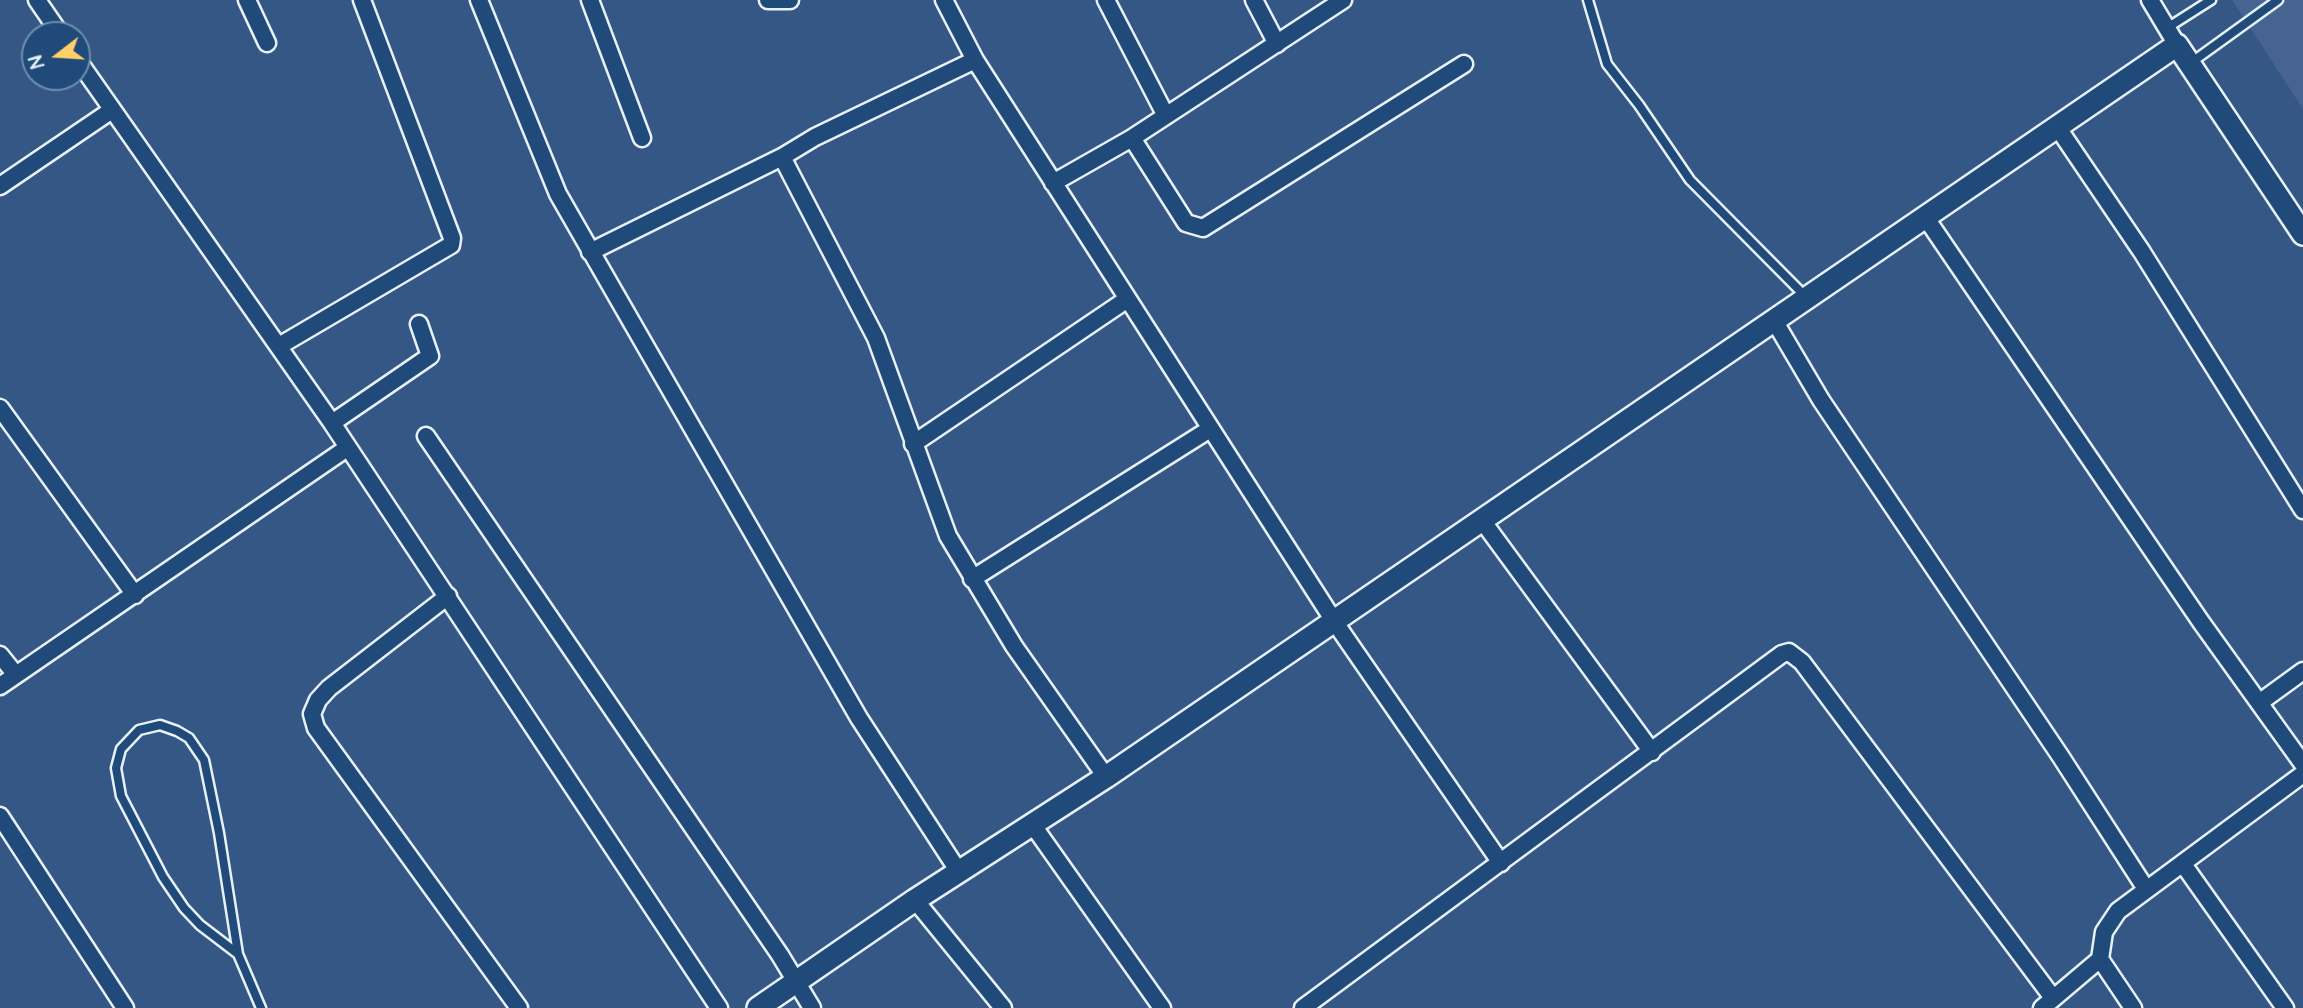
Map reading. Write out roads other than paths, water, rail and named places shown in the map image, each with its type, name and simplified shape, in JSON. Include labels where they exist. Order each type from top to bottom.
[{"type":"street","points":[[37,0],[51,21]]},
{"type":"street","points":[[247,0],[267,43]]},
{"type":"street","points":[[278,346],[452,245],[452,238],[362,0]]},
{"type":"street","points":[[479,0],[558,194],[859,718],[959,872]]},
{"type":"street","points":[[590,0],[642,138]]},
{"type":"street","points":[[768,0],[790,0]]},
{"type":"street","points":[[944,0],[975,60],[1126,300],[1334,621],[1501,863]]},
{"type":"street","points":[[1106,0],[1166,116]]},
{"type":"street","points":[[1254,0],[1276,44]]},
{"type":"street","points":[[1053,183],[1132,138],[1343,0]]},
{"type":"street","points":[[2150,0],[2303,234]]},
{"type":"street","points":[[758,1008],[915,900],[1106,777],[2058,128],[2172,37]]},
{"type":"street","points":[[590,252],[782,157],[815,137],[975,60]]},
{"type":"street","points":[[1132,138],[1186,223],[1203,228],[1464,64]]},
{"type":"street","points":[[91,79],[332,423],[719,1008]]},
{"type":"street","points":[[0,186],[112,110]]},
{"type":"street","points":[[2058,128],[2142,251],[2303,510]]},
{"type":"street","points":[[782,157],[876,338],[948,536],[1014,646],[1106,777]]},
{"type":"street","points":[[1926,218],[2303,764]]},
{"type":"street","points":[[913,444],[1126,300]]},
{"type":"street","points":[[1775,322],[1821,400],[2061,757],[2146,889]]},
{"type":"street","points":[[332,423],[429,356],[419,324]]},
{"type":"street","points":[[0,408],[135,595]]},
{"type":"street","points":[[972,579],[1210,429]]},
{"type":"street","points":[[426,436],[812,1008]]},
{"type":"street","points":[[0,686],[347,447]]},
{"type":"street","points":[[1481,519],[1652,751]]},
{"type":"street","points":[[448,596],[329,688],[318,700],[312,714],[316,728],[519,1008]]},
{"type":"street","points":[[1303,1008],[1782,654],[1796,655],[2048,1003],[2100,959],[2108,921],[2146,889],[2303,774]]},
{"type":"street","points":[[0,655],[16,674]]},
{"type":"street","points":[[2259,703],[2303,671]]},
{"type":"street","points":[[0,816],[125,1008]]},
{"type":"street","points":[[1032,824],[1162,1008]]},
{"type":"street","points":[[2183,864],[2285,1008]]},
{"type":"street","points":[[915,900],[1003,1008]]},
{"type":"street","points":[[2100,959],[2133,1008]]},
{"type":"lane","points":[[1588,0],[1607,64],[1690,180],[1808,299]]},
{"type":"lane","points":[[2172,37],[2211,0]]},
{"type":"lane","points":[[2190,64],[2277,0]]},
{"type":"lane","points":[[238,954],[200,925],[184,908],[163,877],[121,796],[116,768],[121,749],[139,730],[160,725],[177,730],[189,738],[204,760],[219,833],[238,954],[261,1008]]}]
